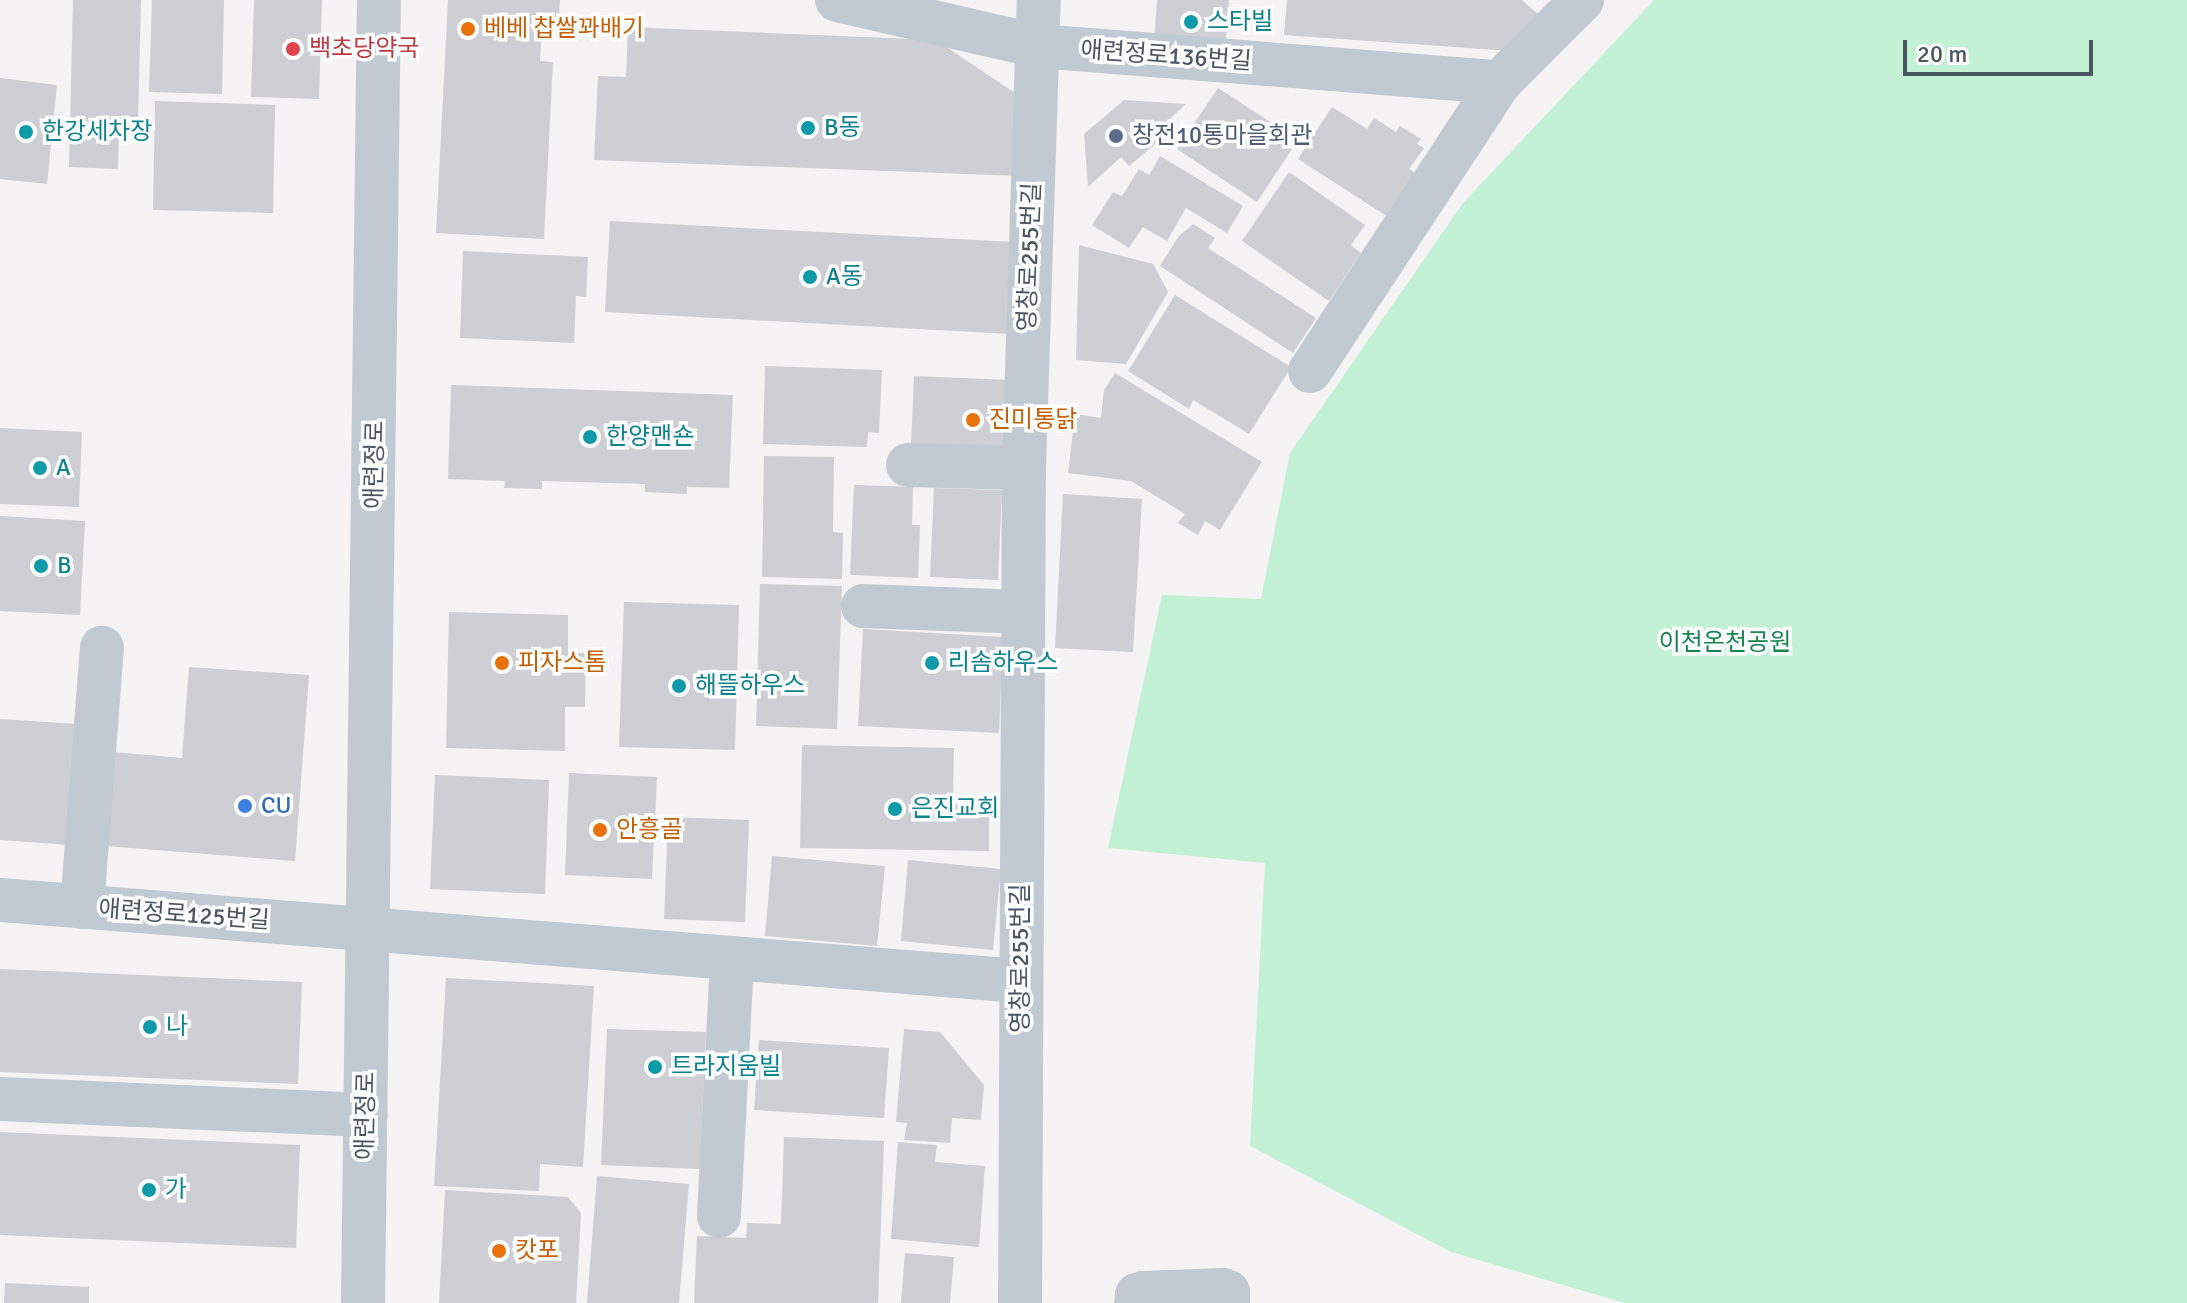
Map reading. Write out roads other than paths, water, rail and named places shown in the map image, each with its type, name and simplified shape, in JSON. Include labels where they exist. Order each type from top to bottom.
[{"type":"street","name":"애련정로","points":[[363,1303],[379,0]]},
{"type":"street","name":"애련정로136번길","points":[[837,0],[1038,46],[1500,82]]},
{"type":"street","name":"영창로255번길","points":[[1020,1303],[1024,468],[1039,0]]},
{"type":"street","points":[[1310,371],[1500,82],[1582,0]]},
{"type":"street","points":[[908,465],[1024,468]]},
{"type":"street","points":[[863,606],[1023,612]]},
{"type":"street","points":[[82,907],[102,648]]},
{"type":"street","name":"애련정로125번길","points":[[0,900],[368,929]]},
{"type":"street","points":[[368,929],[1021,981]]},
{"type":"street","points":[[719,1216],[732,958]]},
{"type":"street","points":[[0,1099],[366,1115]]},
{"type":"street","points":[[1136,1303],[1137,1295],[1143,1293],[1223,1290],[1228,1292],[1228,1303]]},
{"type":"place","name":"스타빌","points":[[1191,22]]},
{"type":"place","name":"베베 찹쌀꽈배기","points":[[468,29]]},
{"type":"place","name":"백초당약국","points":[[293,49]]},
{"type":"place","name":"B동","points":[[808,128]]},
{"type":"place","name":"한강세차장","points":[[26,132]]},
{"type":"place","name":"창전10통마을회관","points":[[1116,136]]},
{"type":"place","name":"A동","points":[[810,277]]},
{"type":"place","name":"진미통닭","points":[[973,420]]},
{"type":"place","name":"한양맨숀","points":[[590,437]]},
{"type":"place","name":"A","points":[[40,468]]},
{"type":"place","name":"B","points":[[41,566]]},
{"type":"place","name":"피자스톰","points":[[502,663]]},
{"type":"place","name":"리솜하우스","points":[[932,663]]},
{"type":"place","name":"해뜰하우스","points":[[679,686]]},
{"type":"place","name":"CU","points":[[245,806]]},
{"type":"place","name":"은진교회","points":[[895,809]]},
{"type":"place","name":"안흥골","points":[[600,830]]},
{"type":"place","name":"나","points":[[150,1027]]},
{"type":"place","name":"트라지움빌","points":[[655,1067]]},
{"type":"place","name":"가","points":[[149,1190]]},
{"type":"place","name":"캇포","points":[[499,1251]]},
{"type":"park label","name":"이천온천공원","points":[[1725,643]]}]
